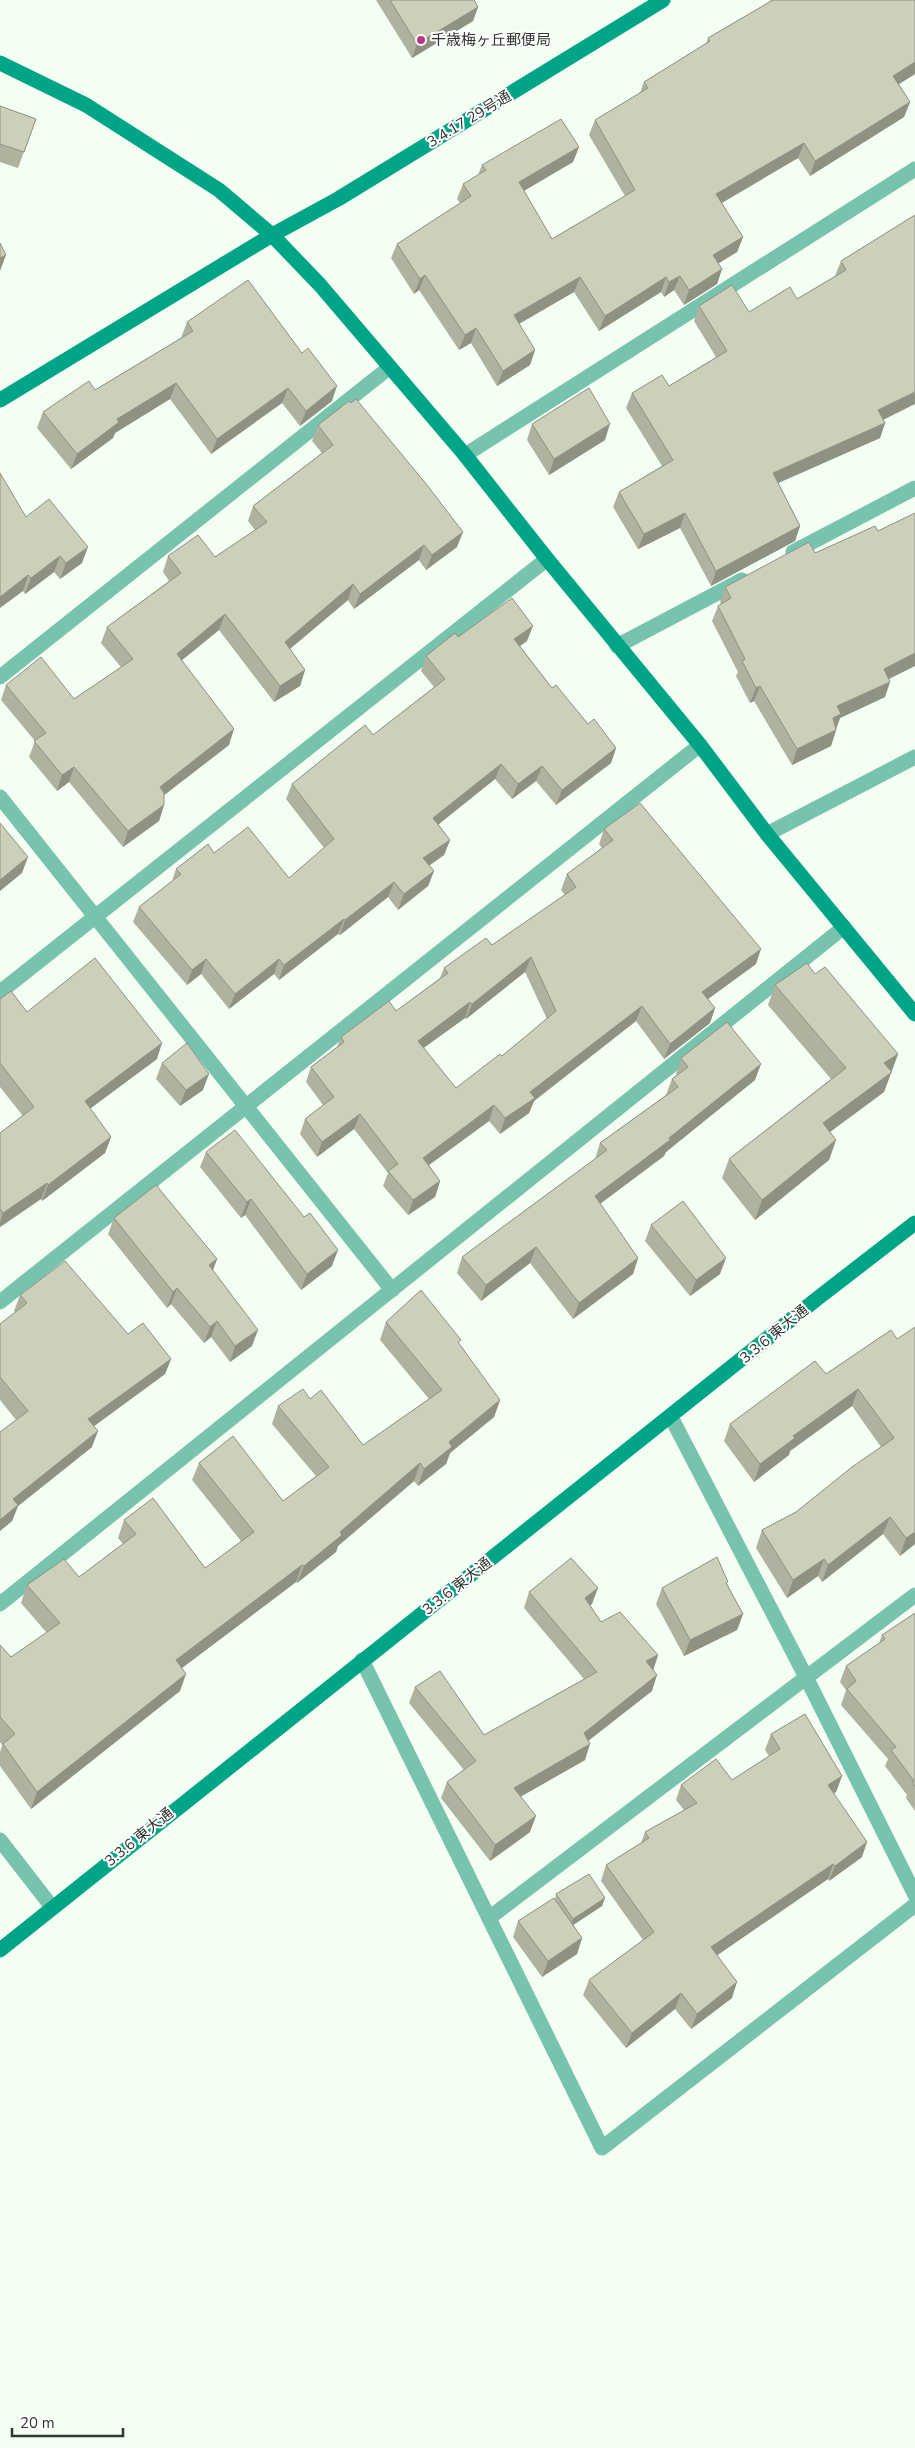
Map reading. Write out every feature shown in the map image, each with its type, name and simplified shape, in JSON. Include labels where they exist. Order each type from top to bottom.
[{"type":"street","name":"3.4.17 29号通","points":[[0,400],[272,234],[338,199],[664,0]]},
{"type":"street","points":[[0,63],[103,116],[219,190],[272,234],[320,285],[465,455],[547,560],[700,745],[767,834],[915,1014]]},
{"type":"street","points":[[465,455],[915,169]]},
{"type":"street","points":[[0,677],[390,367]]},
{"type":"street","points":[[784,558],[915,488]]},
{"type":"street","points":[[0,992],[547,560]]},
{"type":"street","points":[[617,646],[757,571]]},
{"type":"street","points":[[0,1302],[700,745]]},
{"type":"street","points":[[767,834],[915,757]]},
{"type":"street","points":[[0,797],[392,1290]]},
{"type":"street","points":[[0,1604],[844,927]]},
{"type":"street","name":"3.3.6 東大通","points":[[0,1950],[362,1660],[915,1223]]},
{"type":"street","points":[[671,1417],[807,1679],[915,1895]]},
{"type":"street","points":[[489,1918],[807,1679],[915,1595]]},
{"type":"street","points":[[362,1660],[602,2148],[915,1905]]},
{"type":"street","points":[[0,1840],[52,1907]]},
{"type":"building","name":"千歳梅ヶ丘郵便局","points":[[390,0],[474,0],[478,7],[417,44]]},
{"type":"building","points":[[773,0],[915,0],[915,62],[893,76],[910,102],[815,161],[804,143],[716,194],[743,237],[713,255],[722,269],[689,290],[680,276],[669,282],[666,277],[605,316],[580,277],[514,315],[535,350],[503,371],[476,328],[465,335],[425,275],[420,279],[397,244],[471,196],[463,184],[486,170],[482,165],[561,119],[579,147],[519,182],[552,239],[635,190],[595,120],[648,88],[644,82],[710,41],[708,38]]},
{"type":"building","points":[[0,106],[36,119],[24,152],[0,144]]},
{"type":"building","points":[[915,215],[915,392],[878,410],[885,423],[773,473],[800,526],[716,571],[685,513],[644,534],[619,492],[673,460],[632,393],[662,375],[669,386],[727,351],[699,306],[732,285],[749,312],[790,287],[797,299],[846,270],[841,261]]},
{"type":"building","points":[[0,243],[6,255],[0,258]]},
{"type":"building","points":[[248,280],[302,353],[308,348],[337,386],[306,411],[288,388],[217,439],[176,383],[117,419],[119,422],[77,454],[43,412],[89,381],[95,390],[193,331],[187,322]]},
{"type":"building","points":[[589,388],[610,424],[554,459],[532,424]]},
{"type":"building","points":[[356,399],[463,532],[432,555],[424,545],[360,594],[353,584],[285,642],[305,670],[280,686],[225,614],[177,654],[234,729],[160,787],[164,793],[164,805],[128,831],[74,767],[62,775],[34,741],[46,733],[6,685],[41,657],[74,699],[133,659],[107,627],[181,573],[168,556],[198,535],[215,557],[267,522],[253,506],[333,445],[318,425],[349,401],[351,403]]},
{"type":"building","points":[[0,473],[26,517],[49,499],[88,547],[66,563],[60,556],[31,578],[28,575],[0,597]]},
{"type":"building","points":[[915,513],[915,653],[884,669],[890,682],[837,706],[841,714],[833,718],[836,730],[797,749],[760,686],[756,688],[742,661],[745,659],[718,606],[731,598],[725,587],[809,542],[815,553],[875,526],[878,531]]},
{"type":"building","points":[[512,598],[533,626],[514,639],[552,688],[556,685],[588,724],[594,719],[616,748],[562,790],[542,766],[518,784],[501,764],[433,818],[450,840],[423,858],[434,871],[404,894],[394,882],[284,965],[279,959],[235,994],[206,959],[192,970],[139,907],[181,874],[176,869],[208,844],[214,853],[248,827],[289,878],[334,839],[292,784],[365,725],[373,735],[445,679],[426,656],[455,633],[458,637]]},
{"type":"building","points":[[640,803],[761,949],[702,992],[715,1008],[670,1044],[642,1006],[530,1092],[535,1098],[505,1118],[494,1105],[423,1158],[440,1181],[413,1200],[388,1171],[398,1164],[360,1114],[322,1142],[305,1119],[334,1097],[311,1067],[344,1042],[341,1037],[389,1001],[396,1011],[448,973],[444,968],[486,938],[492,945],[576,887],[567,874],[613,840],[604,829]],"holes":[[[531,957],[556,1011],[502,1056],[500,1054],[456,1088],[418,1041],[470,1002],[472,1004]]]},
{"type":"building","points":[[0,823],[28,857],[0,880]]},
{"type":"building","points":[[95,958],[162,1043],[85,1101],[111,1137],[48,1185],[47,1183],[3,1213],[0,1209],[0,1133],[34,1107],[0,1063],[0,999],[11,991],[27,1012]]},
{"type":"building","points":[[807,963],[815,974],[825,967],[898,1054],[884,1063],[892,1072],[823,1123],[836,1140],[762,1200],[729,1159],[846,1068],[775,985]]},
{"type":"building","points":[[727,1022],[761,1064],[669,1138],[670,1140],[595,1196],[638,1258],[579,1303],[536,1247],[486,1285],[462,1257],[607,1150],[600,1143],[678,1087],[672,1079],[688,1067],[681,1058]]},
{"type":"building","points":[[187,1043],[209,1074],[186,1090],[162,1063]]},
{"type":"building","points":[[235,1130],[304,1217],[310,1213],[338,1250],[307,1274],[251,1199],[247,1202],[206,1152]]},
{"type":"building","points":[[156,1185],[217,1259],[209,1265],[258,1330],[235,1346],[217,1321],[210,1327],[177,1288],[173,1292],[114,1218]]},
{"type":"building","points":[[683,1201],[726,1258],[696,1280],[651,1225]]},
{"type":"building","points":[[65,1261],[128,1334],[143,1323],[171,1359],[88,1419],[98,1431],[13,1499],[18,1505],[0,1520],[0,1432],[28,1411],[0,1377],[0,1324],[27,1303],[20,1295]]},
{"type":"building","points":[[421,1290],[461,1340],[458,1342],[500,1400],[449,1442],[452,1447],[424,1469],[420,1463],[340,1532],[342,1535],[304,1566],[302,1565],[176,1660],[186,1674],[37,1792],[3,1744],[15,1734],[0,1717],[0,1645],[11,1657],[60,1623],[27,1585],[64,1559],[79,1577],[136,1534],[124,1520],[153,1498],[205,1568],[254,1532],[199,1463],[233,1436],[283,1501],[329,1467],[278,1406],[303,1389],[310,1399],[321,1390],[363,1445],[442,1390],[386,1322]]},
{"type":"building","points":[[915,1327],[915,1532],[906,1538],[890,1517],[828,1565],[824,1559],[793,1580],[762,1530],[796,1512],[852,1467],[894,1438],[858,1389],[793,1436],[795,1438],[760,1464],[730,1424],[815,1361],[826,1374],[891,1330],[897,1339]]},
{"type":"building","points":[[717,1557],[728,1582],[726,1583],[743,1614],[690,1640],[662,1588]]},
{"type":"building","points":[[571,1558],[598,1588],[585,1598],[601,1622],[620,1612],[658,1655],[646,1661],[657,1675],[584,1733],[590,1744],[514,1788],[536,1816],[495,1845],[447,1782],[476,1761],[415,1687],[440,1671],[484,1735],[597,1672],[529,1592]]},
{"type":"building","points":[[915,1613],[915,1787],[912,1782],[914,1781],[891,1750],[896,1747],[847,1689],[856,1681],[846,1666],[885,1639],[882,1635]]},
{"type":"building","points":[[805,1714],[842,1776],[828,1785],[867,1842],[835,1866],[833,1864],[711,1947],[737,1982],[697,2014],[681,1993],[632,2033],[589,1980],[654,1932],[606,1865],[649,1838],[645,1832],[697,1803],[681,1785],[716,1759],[732,1780],[780,1749],[771,1734]]},
{"type":"building","points":[[589,1874],[605,1898],[573,1919],[556,1894]]},
{"type":"building","points":[[554,1898],[582,1938],[548,1961],[518,1921]]},
{"type":"place","name":"千歳梅ヶ丘郵便局","points":[[421,40]]}]
